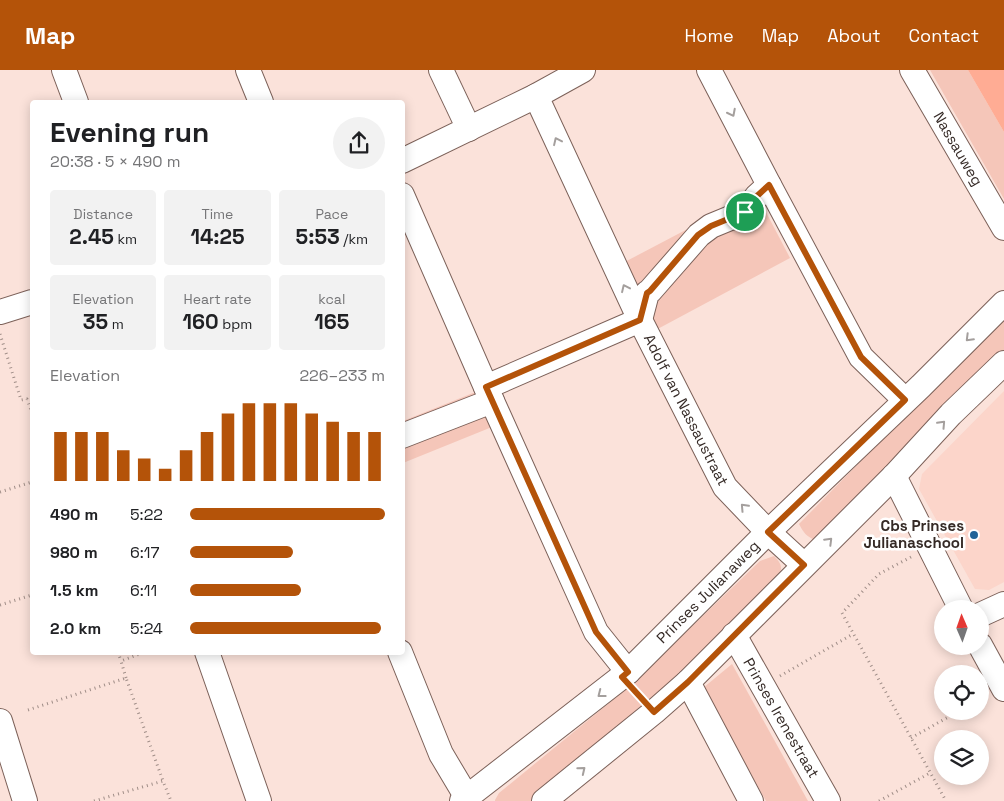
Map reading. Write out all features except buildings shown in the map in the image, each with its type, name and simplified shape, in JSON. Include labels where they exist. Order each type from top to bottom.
[{"type":"street","points":[[64,70],[75,100]]},
{"type":"street","points":[[248,70],[260,100]]},
{"type":"street","points":[[442,70],[469,129]]},
{"type":"street","points":[[405,160],[536,96],[583,70]]},
{"type":"street","points":[[709,70],[861,357],[905,400]]},
{"type":"street","name":"Nassauweg","points":[[912,70],[1004,228]]},
{"type":"street","name":"Adolf van Nassaustraat","points":[[536,96],[640,320],[725,487],[768,532],[804,565]]},
{"type":"street","points":[[405,435],[640,320],[647,293],[698,235],[711,226],[745,212],[757,196],[769,185]]},
{"type":"street","points":[[405,202],[596,632],[628,672]]},
{"type":"street","points":[[0,312],[30,303]]},
{"type":"street","name":"Prinses Julianaweg","points":[[466,800],[628,672],[768,532],[1004,303]]},
{"type":"street","points":[[544,801],[688,682],[894,476],[951,414],[1004,363]]},
{"type":"street","points":[[894,476],[956,600]]},
{"type":"street","points":[[989,611],[1004,604]]},
{"type":"street","name":"Prinses Irenestraat","points":[[734,635],[828,801]]},
{"type":"street","points":[[208,655],[259,801]]},
{"type":"street","points":[[401,655],[440,754],[466,800]]},
{"type":"street","points":[[985,655],[1004,689]]},
{"type":"street","points":[[688,682],[751,801]]},
{"type":"street","points":[[0,721],[25,801]]},
{"type":"path","points":[[0,334],[21,400],[28,399],[30,406]]},
{"type":"path","points":[[0,492],[30,483]]},
{"type":"path","points":[[900,563],[879,574],[842,613],[946,801]]},
{"type":"path","points":[[0,605],[30,596]]},
{"type":"path","points":[[762,685],[854,634]]},
{"type":"path","points":[[119,655],[170,801]]},
{"type":"path","points":[[121,661],[137,655]]},
{"type":"path","points":[[28,710],[126,678]]},
{"type":"path","points":[[911,738],[943,720]]},
{"type":"path","points":[[879,801],[930,773]]},
{"type":"path","points":[[94,801],[163,781]]},
{"type":"shaded area","points":[[930,70],[968,70],[1004,132],[1004,199]]},
{"type":"shaded area","points":[[968,70],[1004,70],[1004,132]]},
{"type":"shaded area","points":[[756,193],[790,258],[652,332],[619,265]]},
{"type":"shaded area","points":[[1004,311],[1004,350],[815,540],[807,536],[799,524],[928,393]]},
{"type":"shaded area","points":[[478,391],[492,427],[405,462],[405,420]]},
{"type":"shaded area","name":"Cbs Prinses Julianaschool","points":[[1004,391],[1004,582],[989,590],[975,589],[919,489],[922,474]]},
{"type":"shaded area","points":[[774,556],[781,565],[779,576],[649,706],[533,801],[495,801],[499,793],[630,686],[760,561]]},
{"type":"shaded area","points":[[732,664],[808,801],[766,801],[703,688]]},
{"type":"place","name":"Cbs Prinses Julianaschool","points":[[974,535]]},
{"type":"route","points":[[769,185],[861,357],[905,400],[768,532],[804,565],[688,682],[654,712],[622,677],[628,672],[596,632],[486,387],[640,320],[647,293],[698,235],[711,226],[745,212],[757,196],[769,185]]}]
